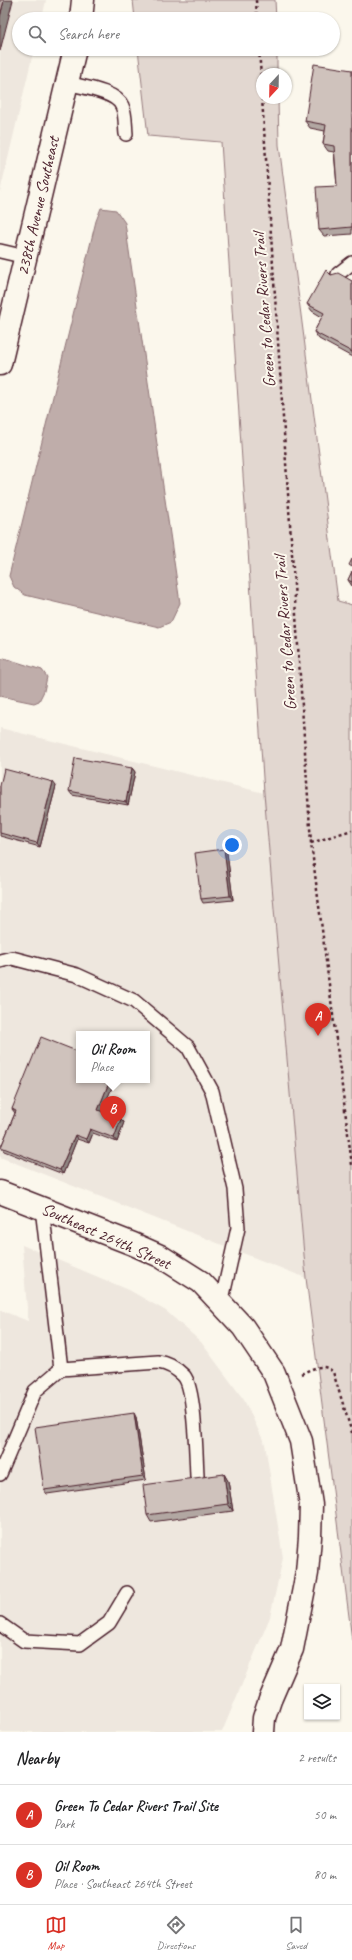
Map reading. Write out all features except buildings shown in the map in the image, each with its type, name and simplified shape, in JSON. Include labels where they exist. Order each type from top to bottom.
[{"type":"street","points":[[82,12],[83,0]]},
{"type":"street","name":"238th Avenue Southeast","points":[[0,364],[73,56]]},
{"type":"street","name":"Southeast 264th Street","points":[[0,1192],[119,1238],[160,1256],[201,1282],[243,1327],[274,1373],[301,1441],[311,1505],[307,1573],[292,1649],[270,1700],[264,1718],[263,1732]]},
{"type":"lane","points":[[67,83],[107,93],[121,102],[126,134]]},
{"type":"lane","points":[[0,251],[26,257]]},
{"type":"lane","points":[[338,274],[352,263]]},
{"type":"lane","points":[[0,960],[12,958],[77,976],[134,1001],[188,1047],[212,1091],[235,1189],[238,1228],[221,1304]]},
{"type":"lane","points":[[42,1208],[61,1369]]},
{"type":"lane","points":[[0,1474],[35,1391],[61,1369],[158,1362],[167,1363],[184,1377],[190,1390],[197,1476]]},
{"type":"lane","points":[[0,1624],[24,1641],[80,1644],[109,1623],[127,1593]]},
{"type":"path","points":[[256,0],[257,12]]},
{"type":"path","points":[[260,56],[260,68]]},
{"type":"path","name":"Green to Cedar Rivers Trail","points":[[262,104],[311,843],[352,1165]]},
{"type":"path","points":[[311,843],[352,830]]},
{"type":"path","points":[[278,1383],[319,1366],[329,1368],[333,1372],[352,1433]]},
{"type":"shaded area","points":[[0,0],[46,0],[43,12],[12,12],[12,56],[32,56],[0,192]]},
{"type":"shaded area","points":[[133,0],[275,0],[276,12],[134,12]]},
{"type":"shaded area","points":[[139,56],[277,56],[277,68],[256,68],[256,104],[278,104],[279,145],[338,601],[352,605],[352,1640],[306,1278],[264,793],[221,142],[148,136]]},
{"type":"shaded area","points":[[101,208],[116,210],[125,223],[180,603],[171,622],[159,627],[25,595],[14,587],[9,576],[96,221]]},
{"type":"shaded area","points":[[4,658],[42,670],[47,677],[44,691],[39,701],[34,703],[0,696],[0,662]]},
{"type":"shaded area","points":[[0,728],[264,793],[306,1278],[0,1157]]},
{"type":"shaded area","points":[[22,1245],[129,1290],[166,1311],[201,1342],[244,1400],[265,1444],[283,1558],[270,1617],[222,1732],[0,1732],[0,1310],[28,1321]]},
{"type":"place","name":"Green To Cedar Rivers Trail Site","points":[[318,1036]]},
{"type":"place","name":"Oil Room","points":[[113,1129]]}]
